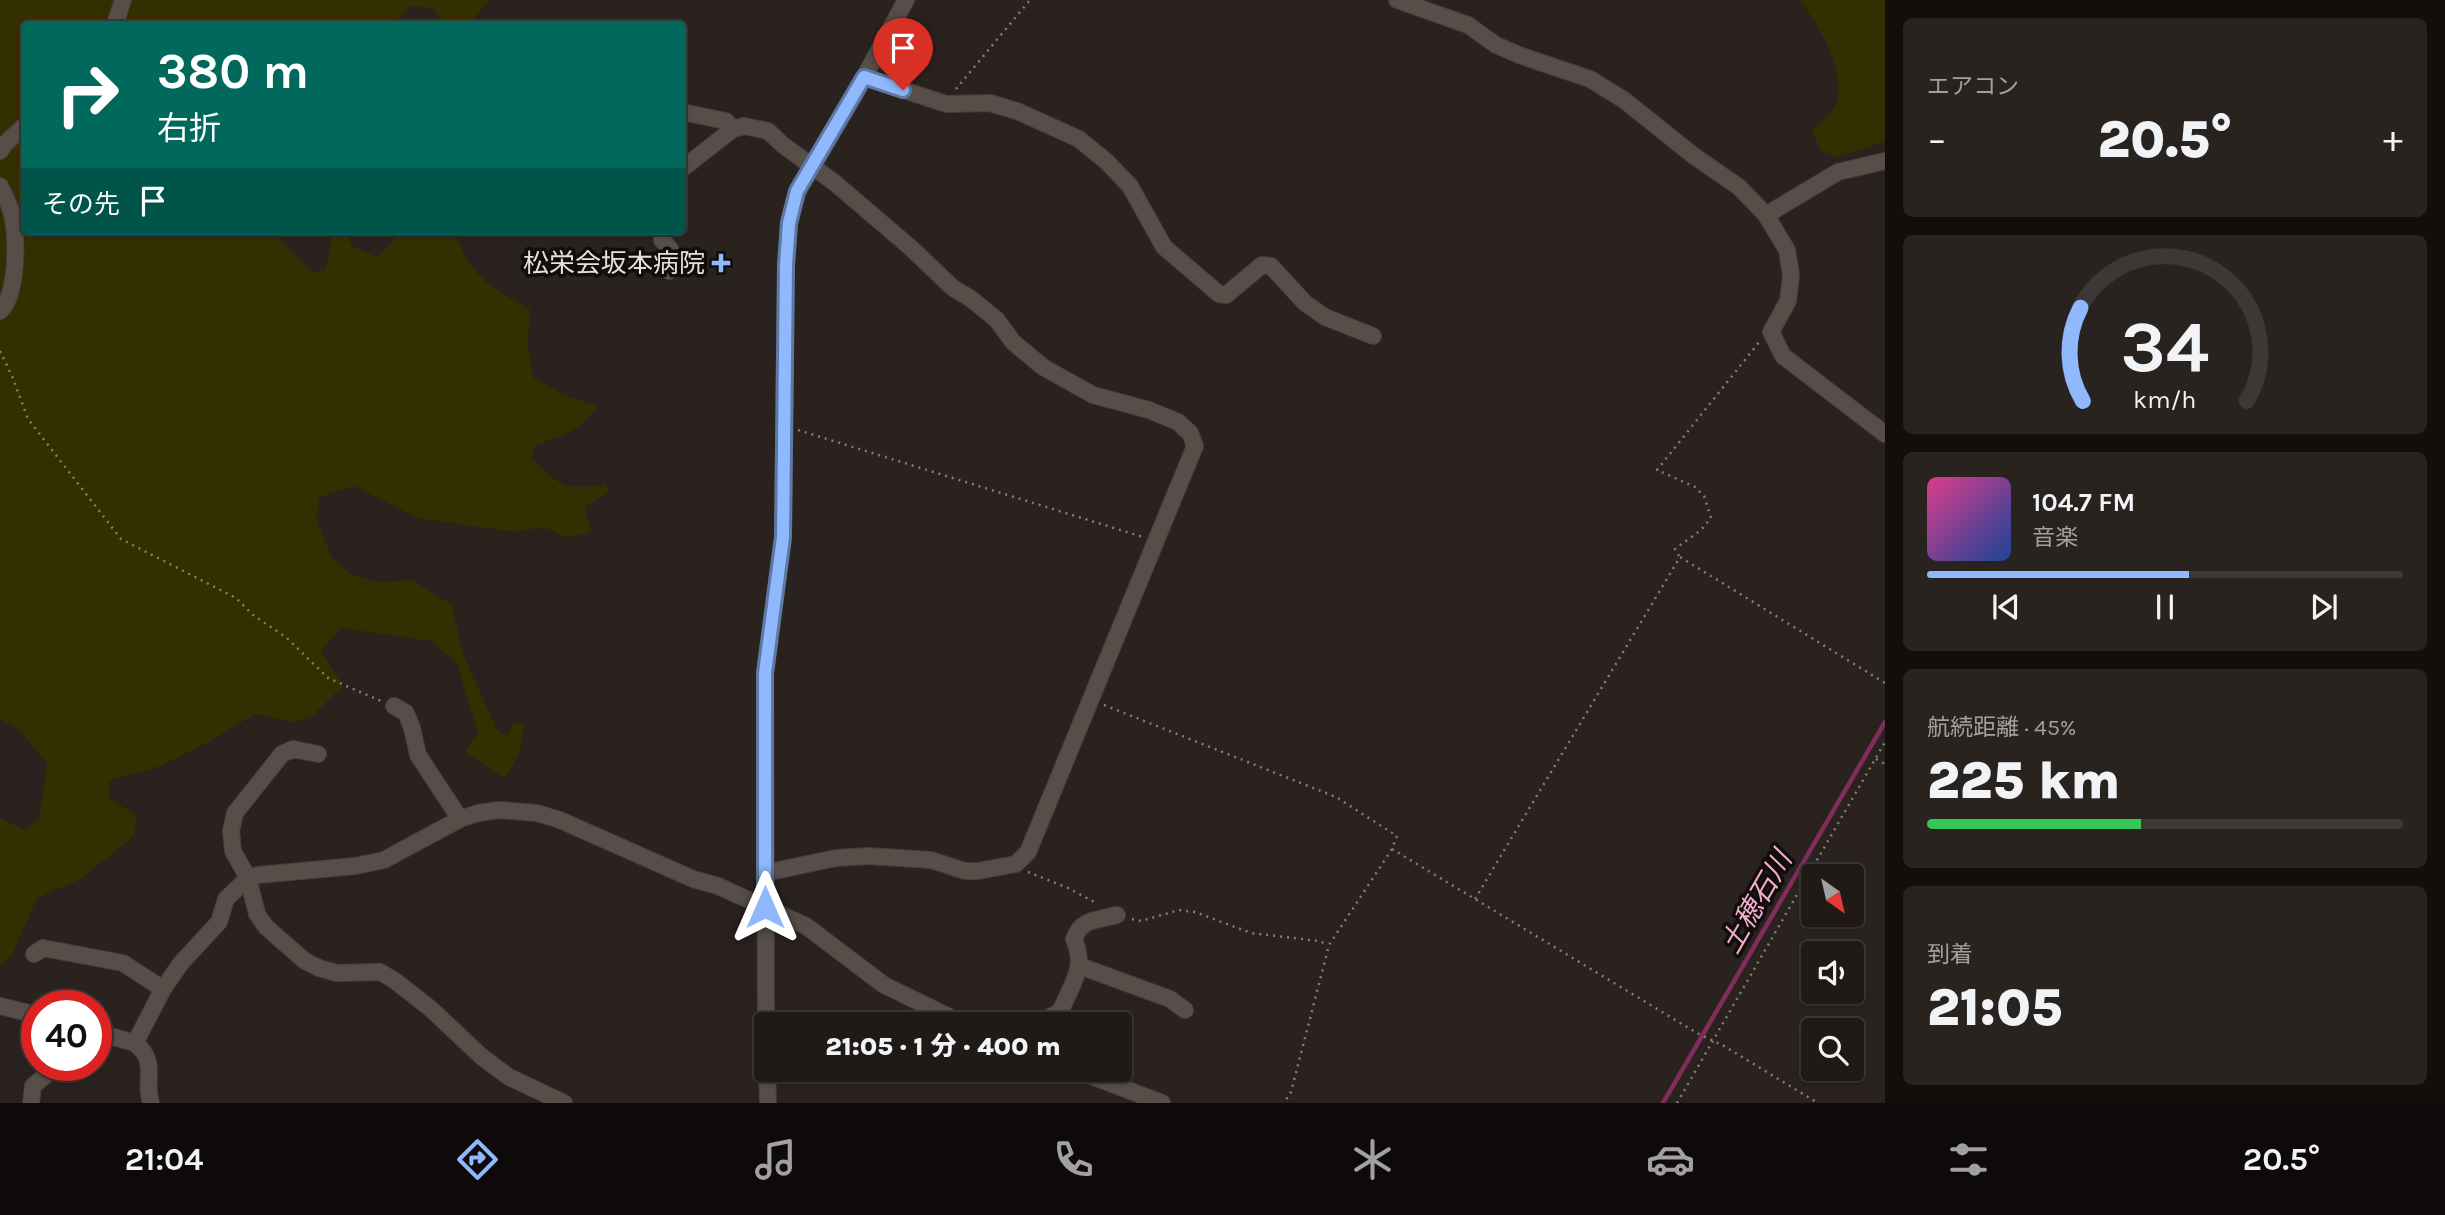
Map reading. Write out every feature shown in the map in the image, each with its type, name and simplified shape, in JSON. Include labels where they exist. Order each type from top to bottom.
[{"type":"street","points":[[117,21],[123,0]]},
{"type":"street","points":[[766,1012],[765,673],[783,537],[786,265],[789,223],[797,191],[854,96],[906,0]]},
{"type":"street","points":[[1396,0],[1468,25],[1496,45],[1519,55],[1590,79],[1625,100],[1694,156],[1739,187],[1766,215],[1787,250],[1791,275],[1788,301],[1771,332],[1783,356],[1885,434]]},
{"type":"street","points":[[864,77],[946,104],[990,103],[1017,111],[1079,139],[1130,186],[1164,247],[1219,294],[1226,295],[1262,265],[1271,266],[1306,303],[1325,317],[1373,336]]},
{"type":"street","points":[[686,113],[726,121],[733,130]]},
{"type":"street","points":[[686,166],[733,130],[744,126],[768,131],[835,183],[953,288],[997,320],[1013,342],[1043,367],[1093,395],[1178,422],[1190,433],[1195,446],[1028,852],[1016,864],[965,871],[930,860],[868,856],[836,858],[765,873]]},
{"type":"street","points":[[0,151],[21,129]]},
{"type":"street","points":[[1766,215],[1838,172],[1885,161]]},
{"type":"street","points":[[0,186],[11,211],[15,237],[12,282],[5,307],[0,311]]},
{"type":"street","points":[[662,235],[662,240],[670,249],[668,271]]},
{"type":"street","points":[[394,706],[405,713],[412,728],[418,755],[460,819]]},
{"type":"street","points":[[318,754],[293,749],[282,754],[235,813],[231,831],[233,851],[248,878],[257,914],[266,927],[305,961],[337,973],[380,972],[394,980],[531,1096],[564,1103]]},
{"type":"street","points":[[135,1043],[163,989],[181,963],[219,922],[226,899],[248,878],[355,866],[384,860],[460,819],[499,810],[537,813],[560,820],[693,879],[718,886],[765,907],[806,926],[884,985],[939,1012]]},
{"type":"street","points":[[1058,1012],[1080,966],[1081,955],[1074,939],[1077,931],[1095,918],[1106,919],[1118,915]]},
{"type":"street","points":[[34,954],[43,948],[123,963],[163,989]]},
{"type":"street","points":[[1080,966],[1170,999],[1185,1010]]},
{"type":"street","points":[[0,1006],[21,1011]]},
{"type":"street","points":[[112,1037],[135,1043],[144,1051],[149,1063],[148,1094],[151,1103]]},
{"type":"street","points":[[31,1103],[33,1086],[39,1081]]},
{"type":"street","points":[[767,1082],[768,1103]]},
{"type":"street","points":[[1107,1082],[1161,1103]]},
{"type":"path","points":[[946,104],[1030,0]]},
{"type":"path","points":[[1771,332],[1759,342],[1657,470],[1695,487],[1704,496],[1711,518],[1701,530],[1675,550],[1680,557],[1885,682]]},
{"type":"path","points":[[0,351],[28,419],[121,539],[236,598],[253,615],[293,643],[328,678],[394,706]]},
{"type":"path","points":[[785,431],[797,430],[1156,541]]},
{"type":"path","points":[[1475,899],[1680,557]]},
{"type":"path","points":[[1091,700],[1336,797],[1397,836],[1392,849],[1329,945],[1292,1092],[1284,1103]]},
{"type":"path","points":[[1677,1103],[1885,742]]},
{"type":"path","points":[[1875,759],[1885,764]]},
{"type":"path","points":[[1392,849],[1818,1103]]},
{"type":"path","points":[[1016,864],[1118,915],[1141,921],[1179,910],[1195,912],[1251,933],[1319,941],[1329,945]]},
{"type":"shaded area","points":[[0,0],[489,0],[472,21],[440,21],[435,9],[411,6],[396,21],[21,21],[21,235],[280,235],[281,241],[313,273],[325,269],[331,235],[349,235],[351,246],[377,257],[396,235],[457,235],[474,270],[493,287],[530,309],[528,346],[533,377],[562,394],[597,406],[578,427],[534,446],[532,458],[564,485],[582,487],[606,483],[609,492],[584,507],[592,531],[568,538],[544,527],[514,532],[419,518],[354,486],[320,497],[316,518],[332,558],[349,573],[377,582],[412,580],[452,605],[463,654],[497,730],[507,736],[513,722],[524,725],[520,752],[505,778],[465,752],[478,733],[457,664],[431,641],[341,628],[321,651],[343,686],[312,716],[295,722],[255,714],[205,744],[160,766],[109,781],[109,798],[136,815],[134,836],[81,879],[37,898],[13,953],[0,967],[0,818],[24,830],[39,819],[47,763],[18,729],[0,720]]},
{"type":"shaded area","points":[[1800,0],[1885,0],[1885,142],[1838,157],[1821,151],[1812,130],[1835,106],[1839,94],[1838,80],[1823,36]]},
{"type":"waterway","name":"土穂石川","points":[[1663,1103],[1885,722]]},
{"type":"place","name":"松栄会坂本病院","points":[[721,263]]},
{"type":"route","points":[[765,907],[765,673],[783,537],[786,265],[789,223],[797,191],[864,77],[903,90]]}]
